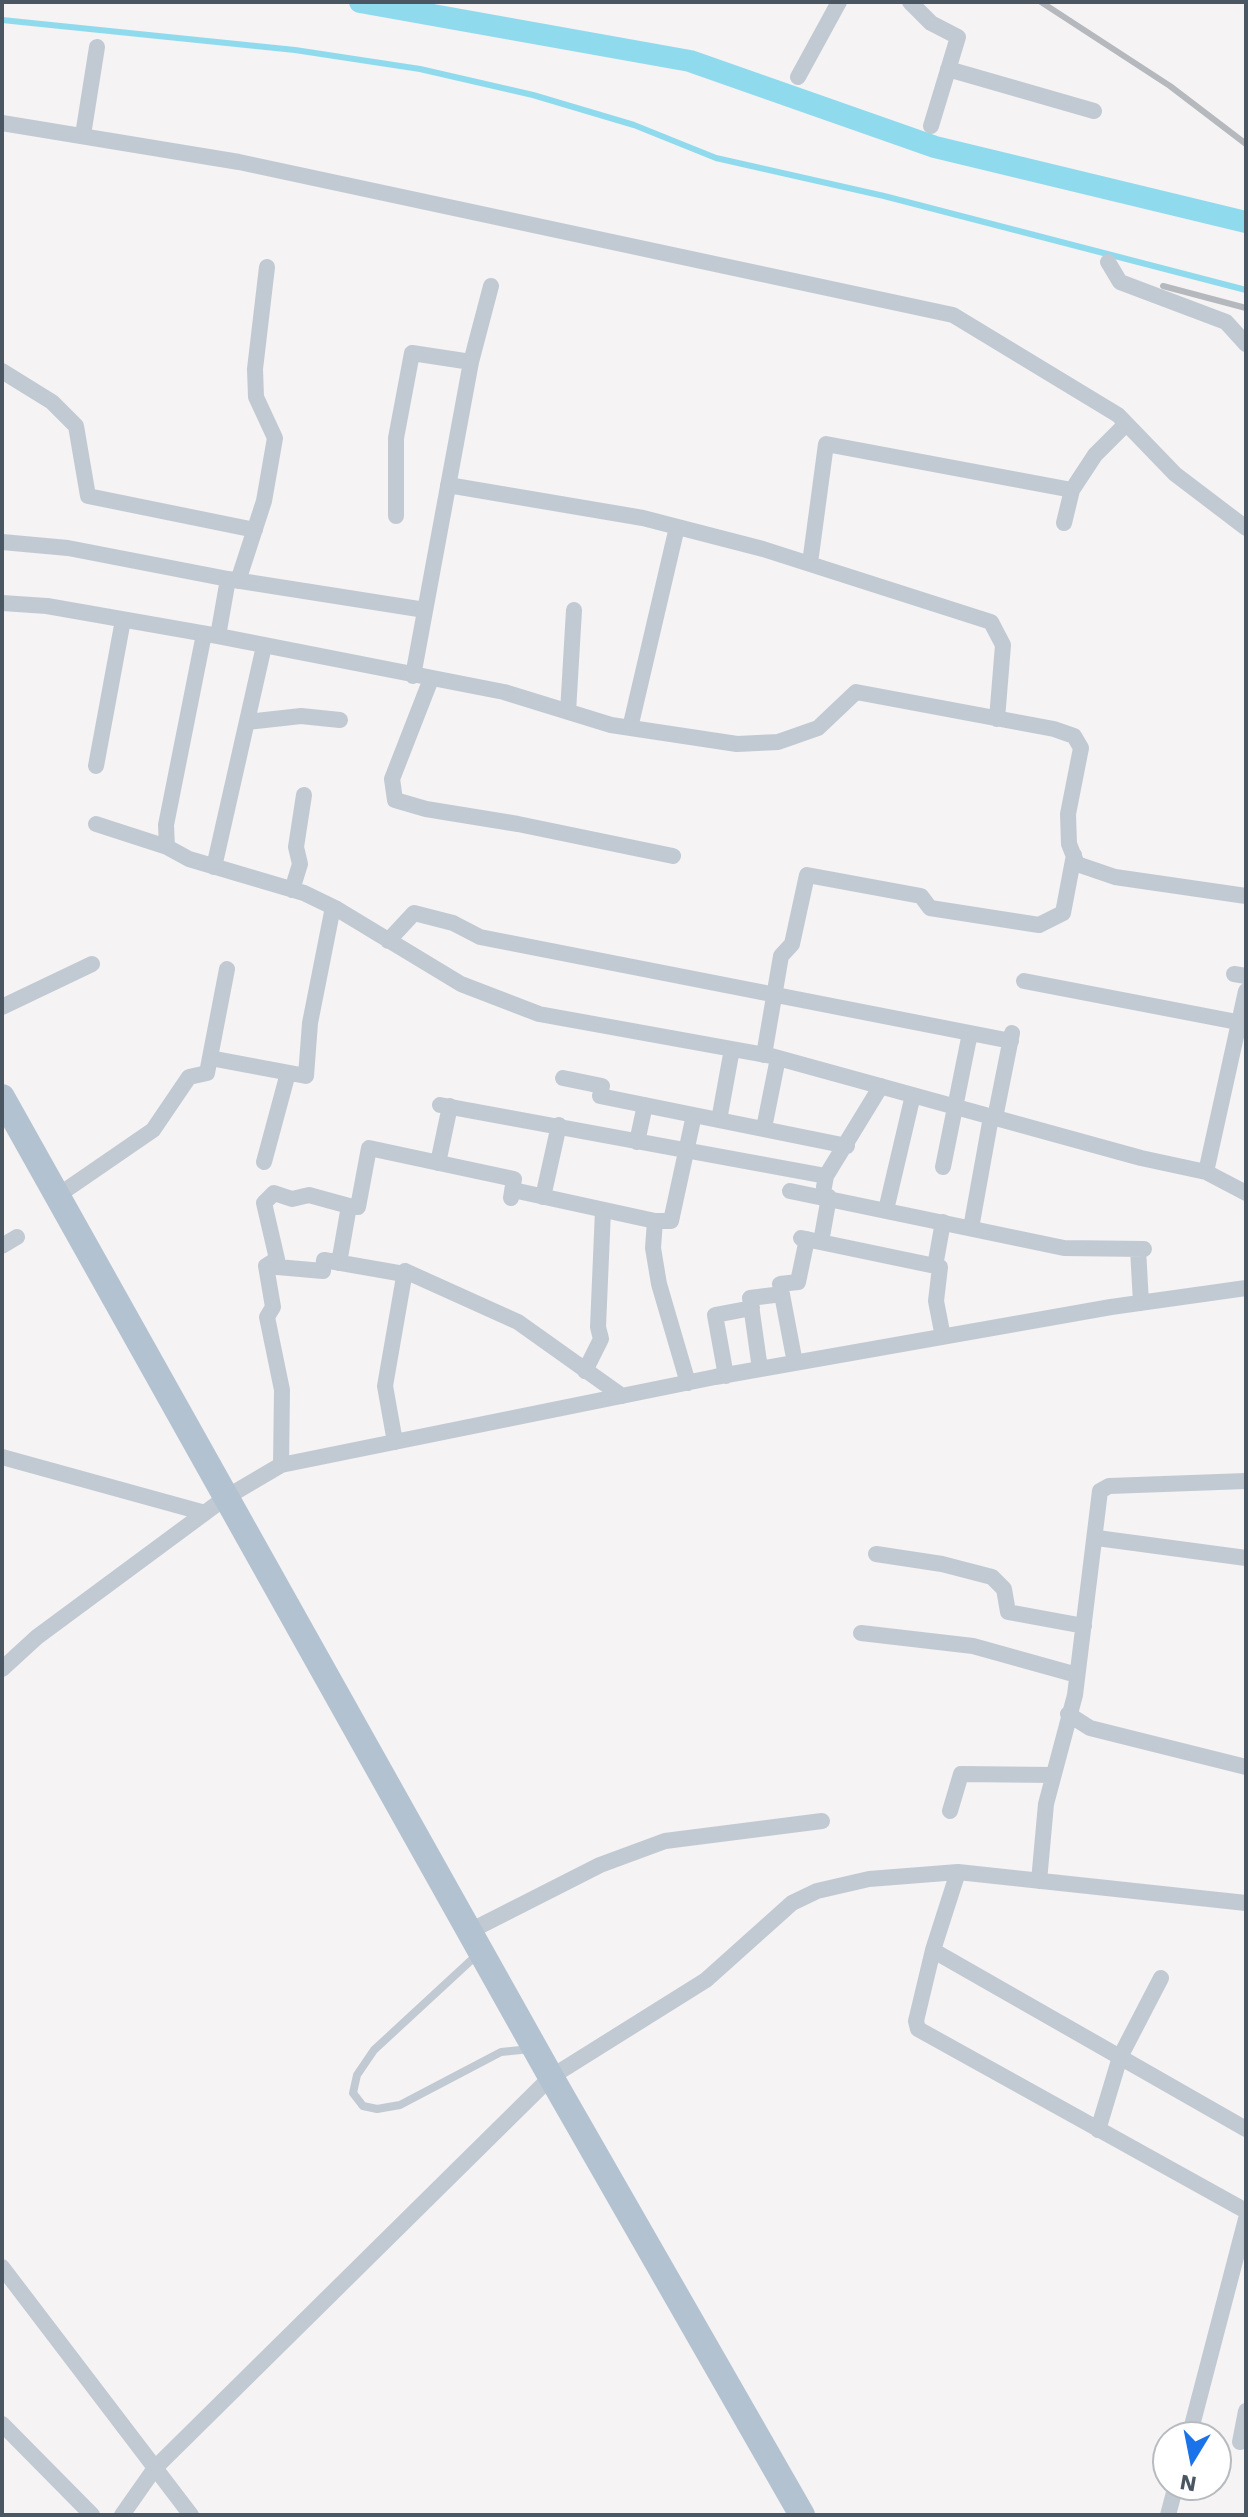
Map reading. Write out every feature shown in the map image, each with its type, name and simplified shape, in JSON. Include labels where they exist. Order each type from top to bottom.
[{"type":"main road","points":[[2,1097],[57,1196],[215,1505],[475,1941],[802,2515]]},
{"type":"street","points":[[798,77],[839,2]]},
{"type":"street","points":[[910,2],[931,23],[958,37],[931,126]]},
{"type":"street","points":[[83,135],[97,47]]},
{"type":"street","points":[[948,69],[1094,111]]},
{"type":"street","points":[[2,123],[239,162],[953,315],[1118,415],[1175,474],[1246,528]]},
{"type":"street","points":[[1108,262],[1120,282],[1226,322],[1246,344]]},
{"type":"street","points":[[167,847],[169,802],[211,635],[255,530],[264,501],[275,438],[256,397],[255,369],[267,267]]},
{"type":"street","points":[[413,676],[471,362],[491,286]]},
{"type":"street","points":[[396,516],[396,438],[412,353],[471,362]]},
{"type":"street","points":[[2,371],[52,402],[76,426],[88,496],[255,530]]},
{"type":"street","points":[[1064,523],[1072,490],[1095,455],[1126,424]]},
{"type":"street","points":[[810,563],[826,444],[1072,490]]},
{"type":"street","points":[[448,485],[677,527],[810,563],[991,622],[1003,645],[997,719]]},
{"type":"street","points":[[630,728],[677,527]]},
{"type":"street","points":[[2,542],[68,548],[233,580],[425,610]]},
{"type":"street","points":[[2,603],[47,606],[211,635],[504,692],[630,728],[737,744],[778,742],[818,728],[856,692],[1074,736],[1081,748],[1068,814],[1077,864],[1115,877],[1246,896]]},
{"type":"street","points":[[568,712],[574,610]]},
{"type":"street","points":[[96,766],[123,620]]},
{"type":"street","points":[[214,867],[264,646]]},
{"type":"street","points":[[431,679],[392,779],[395,800],[426,809],[518,824],[673,856]]},
{"type":"street","points":[[247,722],[301,716],[340,720]]},
{"type":"street","points":[[292,890],[300,864],[296,847],[304,795]]},
{"type":"street","points":[[96,824],[167,847],[214,867],[292,890],[333,907],[461,984],[539,1014],[771,1056],[1206,1172],[1246,1193]]},
{"type":"street","points":[[764,1128],[774,996],[781,956],[792,944],[807,875],[921,896],[930,908],[1039,925],[1063,913],[1074,855]]},
{"type":"street","points":[[210,1058],[306,1076],[310,1023],[333,907]]},
{"type":"street","points":[[388,941],[414,913],[453,923],[480,937],[970,1033],[1012,1037],[971,1228]]},
{"type":"street","points":[[2,1007],[92,964]]},
{"type":"street","points":[[57,1196],[153,1130],[189,1077],[207,1073],[227,969]]},
{"type":"street","points":[[1024,981],[1237,1022]]},
{"type":"street","points":[[1206,1172],[1246,991]]},
{"type":"street","points":[[943,1167],[970,1033]]},
{"type":"street","points":[[719,1120],[732,1049]]},
{"type":"street","points":[[264,1162],[288,1073]]},
{"type":"street","points":[[563,1078],[602,1086],[600,1096],[847,1146]]},
{"type":"street","points":[[795,1363],[780,1284],[798,1282],[826,1197],[826,1176],[881,1086]]},
{"type":"street","points":[[886,1210],[913,1095]]},
{"type":"street","points":[[637,1142],[645,1105]]},
{"type":"street","points":[[438,1163],[445,1106],[826,1176]]},
{"type":"street","points":[[266,1266],[277,1259],[264,1203],[274,1193],[292,1199],[309,1195],[358,1207],[369,1148],[514,1179],[512,1194],[543,1197],[655,1221],[671,1221],[694,1115]]},
{"type":"street","points":[[543,1197],[559,1125]]},
{"type":"street","points":[[790,1191],[1064,1248],[1141,1249],[1141,1303]]},
{"type":"street","points":[[339,1263],[349,1206]]},
{"type":"street","points":[[585,1371],[601,1339],[598,1327],[603,1210]]},
{"type":"street","points":[[655,1221],[653,1248],[659,1284],[688,1383]]},
{"type":"street","points":[[935,1266],[943,1222]]},
{"type":"street","points":[[2,1246],[17,1237]]},
{"type":"street","points":[[810,1239],[940,1267],[936,1301],[943,1337]]},
{"type":"street","points":[[266,1266],[323,1271],[324,1260],[404,1274],[405,1271],[518,1322],[622,1396]]},
{"type":"street","points":[[266,1266],[273,1307],[267,1317],[282,1390],[281,1465]]},
{"type":"street","points":[[395,1442],[385,1386],[404,1274]]},
{"type":"street","points":[[2,1669],[37,1637],[215,1505],[281,1465],[760,1369],[1141,1303],[1246,1288]]},
{"type":"street","points":[[760,1369],[750,1298],[782,1294]]},
{"type":"street","points":[[726,1376],[715,1315],[752,1308]]},
{"type":"street","points":[[2,1457],[215,1505]]},
{"type":"street","points":[[1039,1881],[1046,1804],[1077,1675],[1097,1538],[1100,1491],[1109,1486],[1246,1481]]},
{"type":"street","points":[[1097,1538],[1246,1558]]},
{"type":"street","points":[[876,1554],[942,1564],[992,1577],[1004,1589],[1008,1612],[1084,1626]]},
{"type":"street","points":[[861,1633],[973,1646],[1077,1675]]},
{"type":"street","points":[[1068,1714],[1090,1728],[1246,1767]]},
{"type":"street","points":[[950,1811],[961,1774],[1053,1775]]},
{"type":"street","points":[[475,1941],[600,1865],[665,1841],[822,1821]]},
{"type":"street","points":[[958,1872],[916,2021],[918,2029],[1246,2211]]},
{"type":"street","points":[[122,2515],[155,2468],[551,2077],[706,1980],[792,1903],[817,1891],[869,1879],[958,1872],[1246,1903]]},
{"type":"street","points":[[934,1951],[1246,2129]]},
{"type":"street","points":[[1098,2130],[1120,2057],[1161,1978]]},
{"type":"street","points":[[1193,2421],[1246,2219]]},
{"type":"street","points":[[2,2267],[191,2515]]},
{"type":"street","points":[[1240,2442],[1246,2411]]},
{"type":"street","points":[[2,2424],[92,2515]]},
{"type":"lane","points":[[475,1941],[374,2050],[357,2075],[353,2093],[363,2106],[377,2109],[400,2105],[501,2052],[536,2048]]},
{"type":"waterway","points":[[360,2],[690,61],[935,147],[1246,222]]},
{"type":"waterway","points":[[2,20],[295,50],[420,69],[533,95],[634,125],[716,158],[884,196],[1246,290]]},
{"type":"railway","points":[[1041,2],[1170,86],[1246,144]]},
{"type":"railway","points":[[1163,286],[1246,308]]}]
